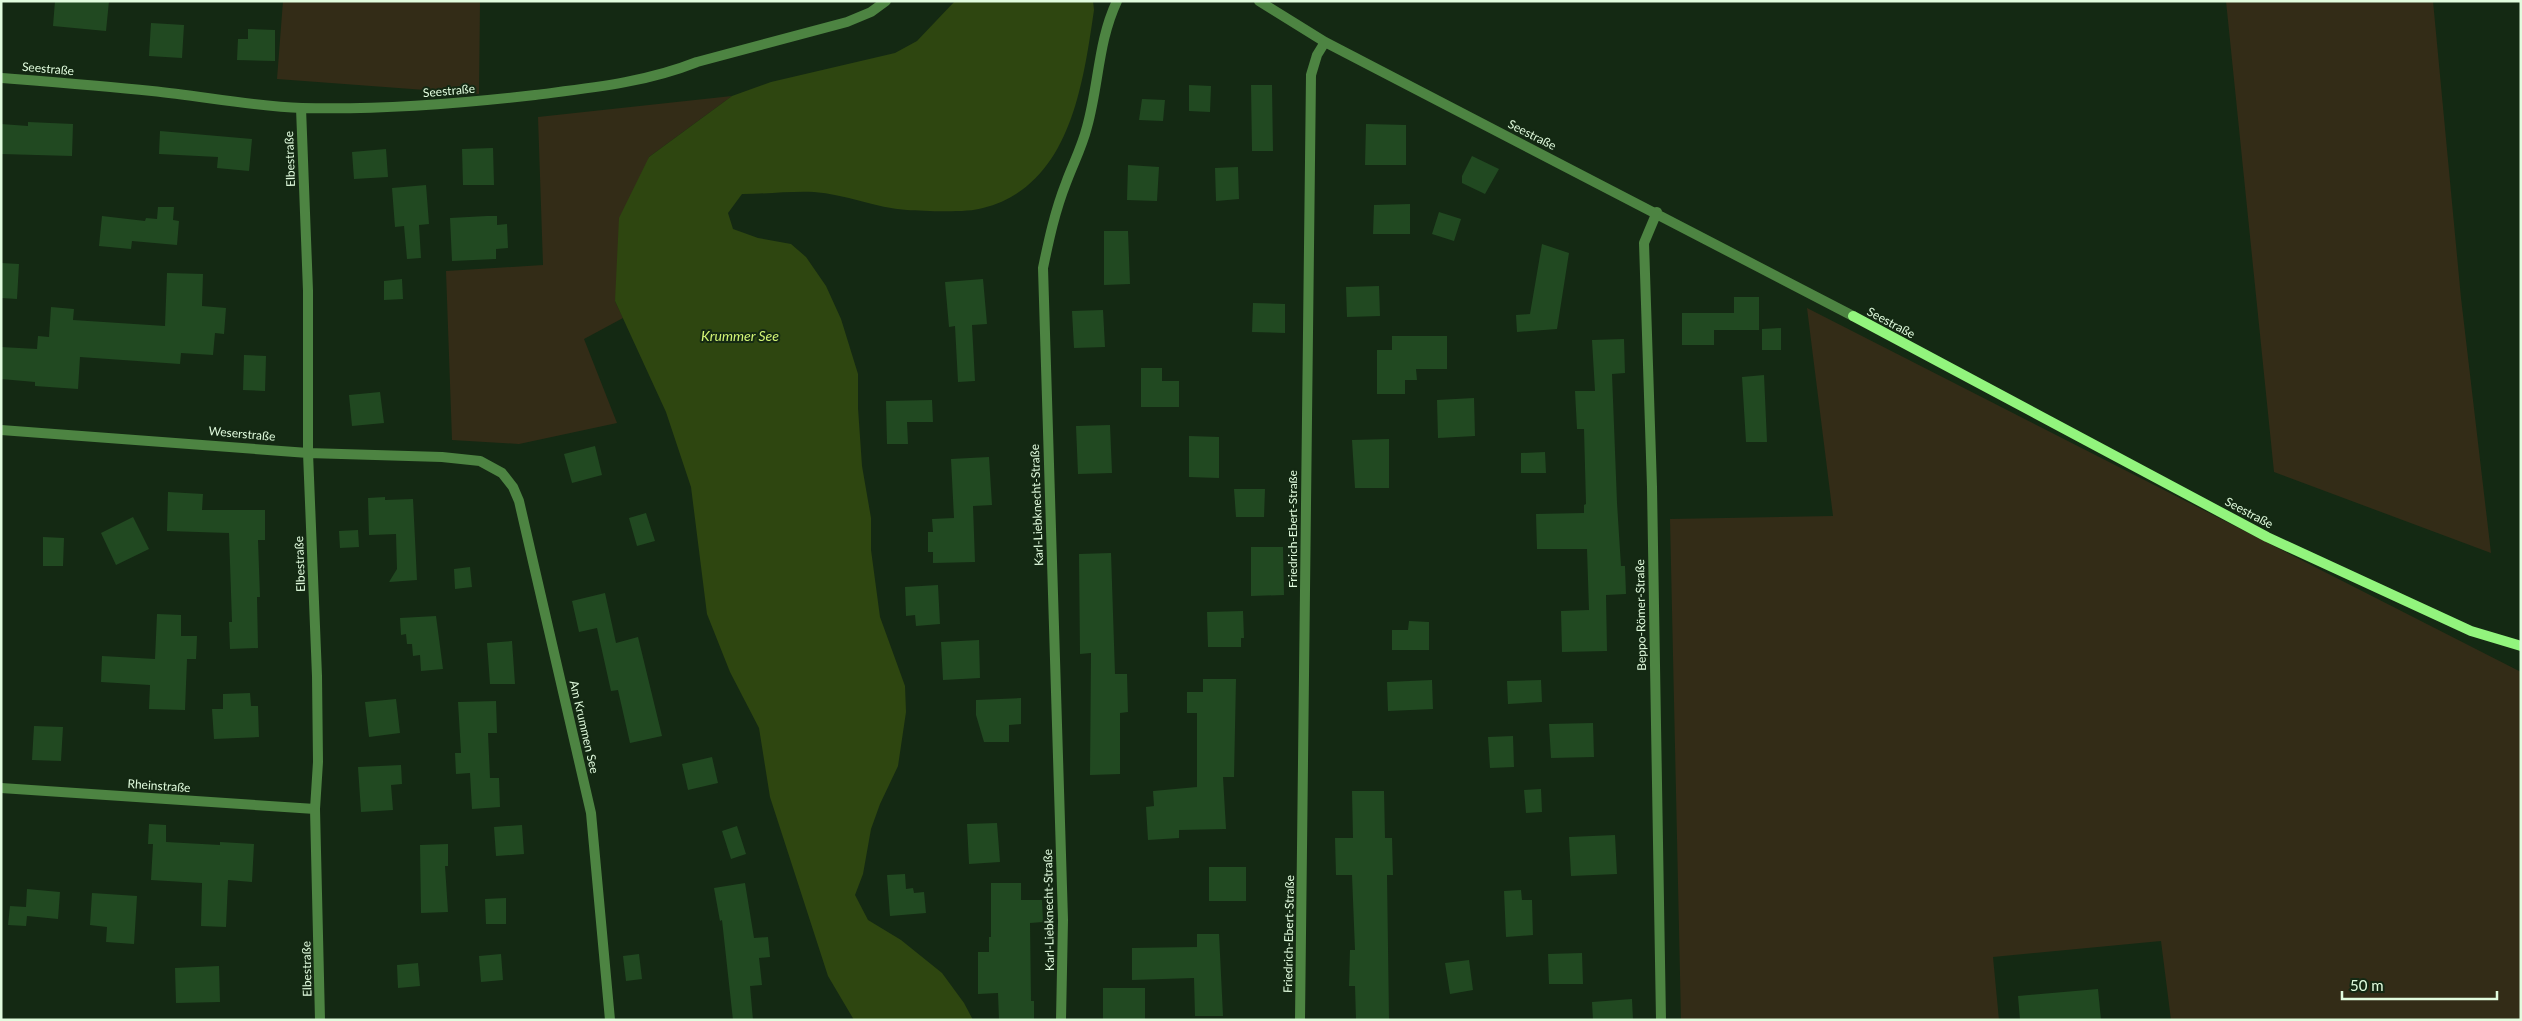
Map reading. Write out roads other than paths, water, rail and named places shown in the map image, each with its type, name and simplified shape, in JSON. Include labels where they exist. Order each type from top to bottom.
[{"type":"street","name":"Seestraße","points":[[1,78],[152,91],[301,108],[406,108],[514,98],[630,82],[847,22],[871,12],[886,1]]},
{"type":"street","name":"Karl-Liebknecht-Straße","points":[[1061,1020],[1063,920],[1044,268],[1052,224],[1066,182],[1081,150],[1091,112],[1105,29],[1117,1]]},
{"type":"street","name":"Seestraße","points":[[1259,1],[1325,42],[1657,212],[2267,537],[2471,631],[2521,646]]},
{"type":"street","name":"Friedrich-Ebert-Straße","points":[[1300,1020],[1306,652],[1306,377],[1312,74],[1317,56],[1325,42]]},
{"type":"street","name":"Elbestraße","points":[[301,108],[308,291],[308,453],[317,676],[318,762],[316,809],[320,1020]]},
{"type":"street","name":"Beppo-Römer-Straße","points":[[1657,212],[1644,243],[1652,497],[1660,1020]]},
{"type":"street","name":"Weserstraße","points":[[1,430],[308,453],[442,457],[480,461]]},
{"type":"street","name":"Am Krummen See","points":[[480,461],[502,473],[513,487],[520,501],[591,812],[610,1020]]},
{"type":"street","name":"Rheinstraße","points":[[1,788],[316,809]]},
{"type":"water","name":"Krummer See","points":[[955,1],[1093,1],[1094,10],[1090,39],[1077,100],[1067,129],[1053,155],[1036,178],[1012,196],[976,210],[895,209],[826,193],[796,192],[742,194],[728,213],[733,229],[758,238],[791,244],[806,257],[826,286],[841,319],[858,374],[862,466],[871,518],[871,550],[880,617],[905,686],[906,712],[898,766],[880,804],[871,829],[863,874],[855,895],[868,920],[901,940],[942,973],[964,1003],[973,1020],[854,1020],[828,976],[770,797],[759,728],[730,672],[707,614],[691,487],[666,412],[615,301],[619,218],[649,157],[732,96],[771,82],[895,53],[917,41]]}]
